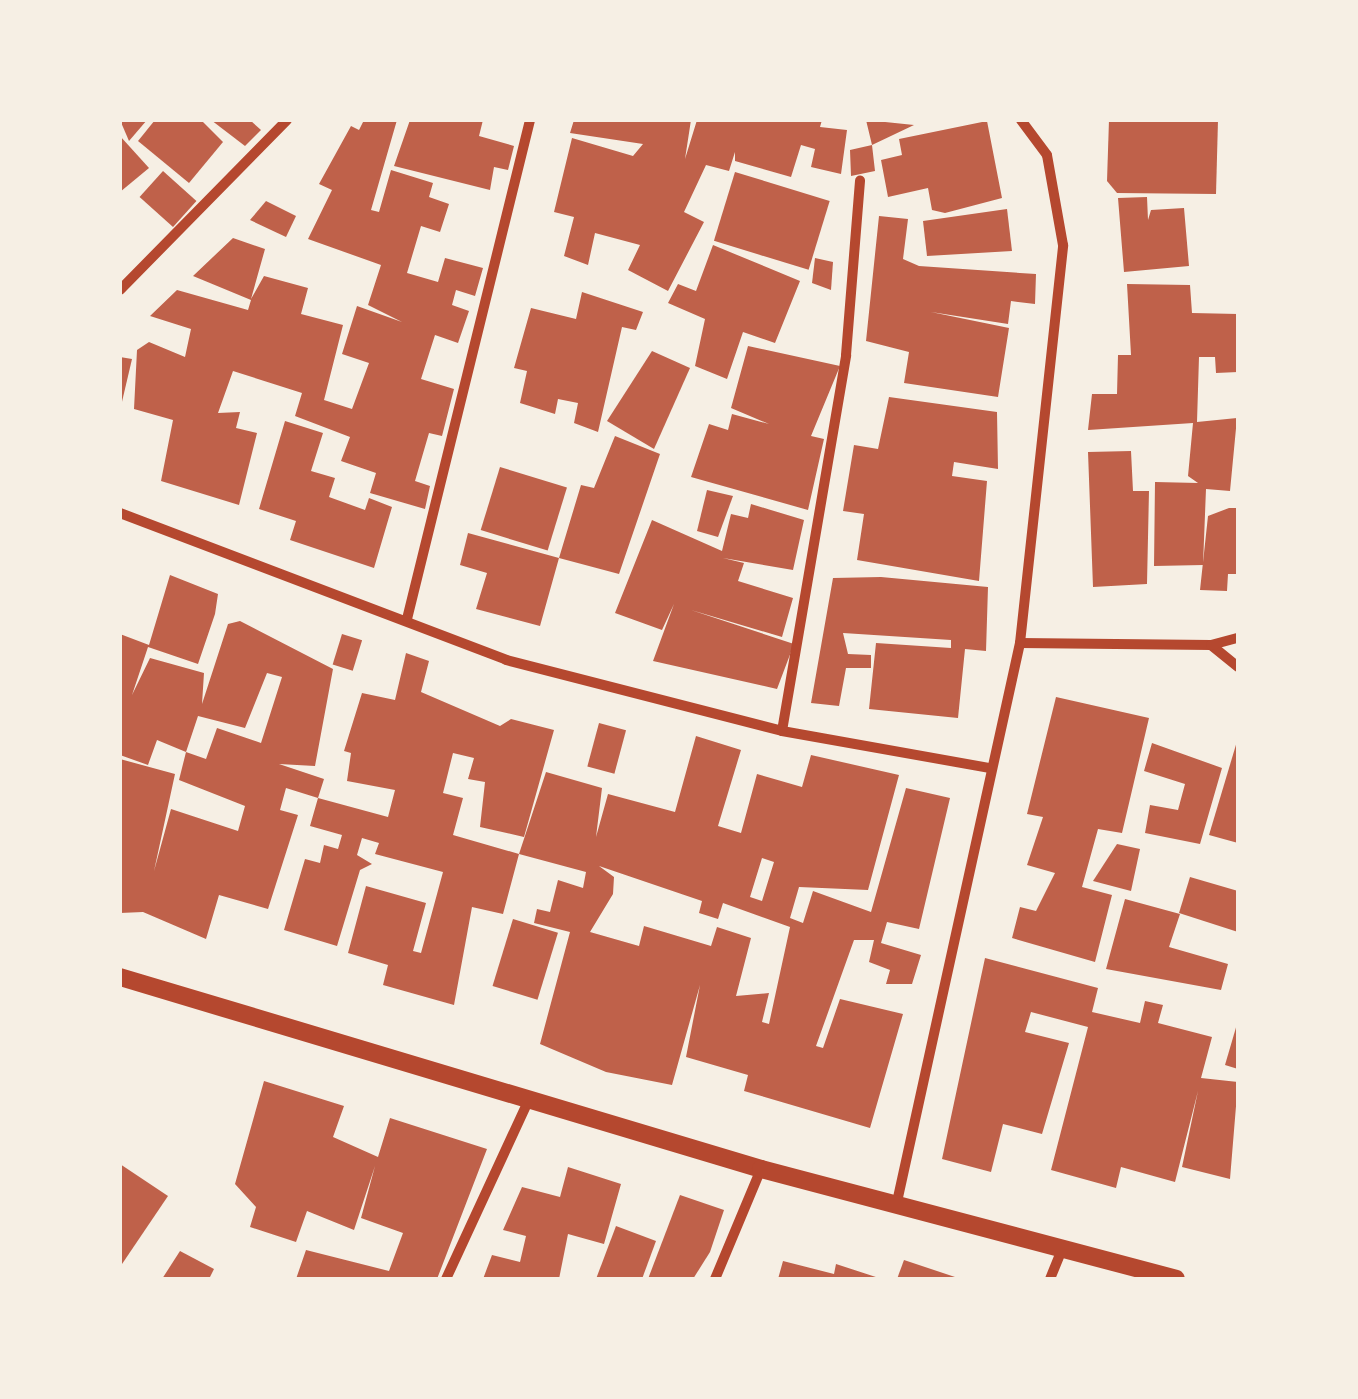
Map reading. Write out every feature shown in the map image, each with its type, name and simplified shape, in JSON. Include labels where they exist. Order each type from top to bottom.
[{"type":"street","points":[[120,290],[288,120]]},
{"type":"street","points":[[406,619],[530,120]]},
{"type":"street","points":[[897,1202],[989,768],[1020,643],[1063,245],[1047,155],[1021,120]]},
{"type":"street","points":[[782,731],[843,374],[860,181]]},
{"type":"street","points":[[120,514],[506,660],[782,731],[989,768]]},
{"type":"street","points":[[1020,643],[1211,645],[1238,638]]},
{"type":"street","points":[[1211,645],[1238,667]]},
{"type":"street","points":[[120,977],[761,1169],[1176,1279]]},
{"type":"street","points":[[446,1279],[530,1099]]},
{"type":"street","points":[[715,1279],[761,1169]]},
{"type":"street","points":[[1050,1279],[1062,1250]]},
{"type":"building","points":[[120,120],[147,120],[129,141]]},
{"type":"building","points":[[155,120],[201,120],[223,142],[189,183],[138,141]]},
{"type":"building","points":[[211,120],[250,120],[261,130],[245,146]]},
{"type":"building","points":[[364,120],[397,120],[371,210],[379,212],[391,170],[433,183],[429,197],[449,204],[440,232],[421,226],[407,273],[438,282],[445,258],[483,268],[475,296],[456,290],[452,305],[469,311],[458,343],[435,335],[421,379],[454,389],[442,436],[429,433],[415,481],[430,486],[425,509],[370,493],[376,473],[341,461],[350,437],[295,416],[302,393],[233,371],[218,413],[240,412],[236,428],[257,433],[239,505],[161,481],[173,420],[134,409],[137,350],[149,342],[185,357],[191,329],[150,316],[177,290],[248,310],[251,300],[193,276],[233,238],[265,249],[251,299],[264,276],[308,288],[301,314],[343,325],[324,400],[352,409],[369,363],[342,354],[357,306],[402,322],[368,305],[381,265],[308,239],[332,190],[319,184],[351,126],[359,130]]},
{"type":"building","points":[[410,120],[483,120],[479,136],[514,146],[508,170],[494,167],[490,190],[394,166]]},
{"type":"building","points":[[574,120],[691,120],[685,159],[697,120],[822,120],[820,127],[847,130],[841,174],[811,167],[815,149],[801,145],[791,177],[735,161],[735,152],[729,171],[706,165],[684,212],[704,222],[668,291],[628,270],[640,245],[595,233],[588,265],[564,256],[574,217],[554,212],[572,138],[633,156],[643,144],[570,133]]},
{"type":"building","points":[[866,120],[914,125],[872,145]]},
{"type":"building","points":[[1109,120],[1218,120],[1216,194],[1117,193],[1107,181]]},
{"type":"building","points":[[987,121],[1002,198],[945,213],[932,210],[928,188],[888,197],[881,160],[902,155],[899,139]]},
{"type":"building","points":[[120,136],[149,168],[120,192]]},
{"type":"building","points":[[872,145],[875,171],[851,176],[850,150]]},
{"type":"building","points":[[163,171],[196,201],[173,227],[140,197]]},
{"type":"building","points":[[735,172],[830,201],[809,270],[714,241]]},
{"type":"building","points":[[1147,197],[1148,220],[1151,210],[1184,208],[1189,266],[1124,272],[1118,198]]},
{"type":"building","points":[[266,201],[296,216],[286,237],[250,220]]},
{"type":"building","points":[[1007,209],[1012,251],[927,256],[923,221]]},
{"type":"building","points":[[879,216],[908,219],[903,259],[919,266],[1036,274],[1035,304],[1011,301],[1008,324],[931,312],[1009,328],[998,397],[904,383],[909,352],[866,341]]},
{"type":"building","points":[[713,245],[800,281],[775,343],[743,332],[727,379],[695,366],[705,319],[668,303],[678,284],[696,291]]},
{"type":"building","points":[[815,258],[833,262],[831,290],[812,283]]},
{"type":"building","points":[[1127,284],[1190,285],[1192,313],[1238,314],[1238,372],[1216,373],[1215,357],[1199,357],[1197,422],[1237,418],[1230,491],[1206,489],[1203,565],[1154,566],[1155,482],[1198,483],[1188,476],[1193,423],[1088,430],[1092,394],[1117,394],[1118,355],[1131,355]]},
{"type":"building","points":[[582,292],[643,312],[636,330],[622,327],[598,432],[574,423],[578,403],[558,399],[555,414],[520,403],[527,371],[514,368],[531,308],[576,319]]},
{"type":"building","points":[[748,346],[840,366],[811,436],[824,439],[808,510],[691,477],[709,424],[728,430],[732,414],[769,424],[731,408]]},
{"type":"building","points":[[652,351],[690,368],[654,449],[607,421]]},
{"type":"building","points":[[120,357],[132,359],[121,406],[120,406]]},
{"type":"building","points":[[889,397],[997,412],[998,469],[954,462],[952,476],[987,481],[979,581],[857,560],[864,514],[843,511],[854,445],[878,449]]},
{"type":"building","points":[[285,421],[323,433],[311,471],[335,478],[329,497],[365,510],[369,498],[392,507],[374,568],[290,540],[296,521],[259,509]]},
{"type":"building","points":[[615,436],[660,454],[619,574],[559,558],[581,485],[594,488]]},
{"type":"building","points":[[1131,451],[1133,491],[1149,491],[1147,584],[1093,587],[1088,452]]},
{"type":"building","points":[[500,467],[567,487],[548,551],[481,530]]},
{"type":"building","points":[[707,490],[733,496],[718,537],[697,531]]},
{"type":"building","points":[[751,504],[804,520],[793,570],[723,558],[744,563],[738,581],[793,598],[782,637],[691,610],[794,644],[777,689],[653,661],[674,604],[662,630],[615,613],[652,520],[722,551],[731,514],[748,518]]},
{"type":"building","points":[[1238,508],[1238,574],[1228,574],[1227,591],[1200,590],[1208,516]]},
{"type":"building","points":[[468,533],[559,558],[540,626],[476,609],[487,573],[460,565]]},
{"type":"building","points":[[170,575],[218,594],[215,614],[198,664],[148,647],[132,695],[150,658],[204,673],[202,704],[228,624],[240,621],[333,669],[315,766],[279,764],[324,779],[318,798],[286,788],[280,810],[298,815],[268,909],[219,895],[206,939],[143,912],[120,913],[120,759],[175,774],[154,871],[171,809],[238,831],[245,806],[179,780],[186,752],[157,740],[148,765],[120,755],[120,634],[149,645]],"holes":[[[267,673],[282,677],[261,743],[217,728],[206,759],[186,752],[198,716],[245,728]]]},
{"type":"building","points":[[881,577],[988,587],[986,651],[965,649],[958,718],[869,709],[876,643],[951,648],[951,640],[843,633],[848,654],[871,655],[871,668],[846,668],[839,706],[811,703],[833,578]]},
{"type":"building","points":[[342,634],[362,640],[353,671],[333,665]]},
{"type":"building","points":[[406,653],[429,661],[421,692],[500,726],[511,719],[554,730],[524,837],[480,827],[485,782],[468,779],[474,758],[453,753],[443,793],[463,798],[453,835],[519,854],[503,914],[472,907],[454,1005],[383,985],[388,965],[348,953],[366,886],[426,903],[413,951],[421,953],[443,872],[375,854],[379,843],[362,838],[357,855],[372,864],[360,870],[337,946],[284,930],[305,859],[320,863],[324,845],[338,849],[342,835],[310,826],[318,798],[388,817],[395,790],[347,781],[351,753],[344,751],[362,693],[395,700]]},
{"type":"building","points":[[1056,697],[1149,718],[1122,833],[1098,829],[1082,887],[1112,895],[1095,962],[1012,938],[1020,907],[1036,911],[1055,873],[1027,865],[1043,817],[1027,814]]},
{"type":"building","points":[[599,723],[626,730],[614,774],[587,766]]},
{"type":"building","points":[[696,736],[741,750],[718,826],[741,833],[757,774],[802,787],[811,755],[899,775],[868,890],[799,887],[790,918],[803,923],[813,891],[871,912],[906,788],[950,798],[919,929],[887,922],[881,943],[921,955],[912,984],[886,984],[890,970],[869,962],[874,940],[854,940],[816,1046],[823,1048],[840,999],[903,1014],[870,1128],[744,1091],[748,1075],[686,1057],[700,985],[672,1085],[606,1072],[540,1044],[570,932],[534,923],[537,909],[550,912],[558,880],[583,888],[586,872],[519,854],[546,772],[602,788],[596,837],[608,794],[675,812]],"holes":[[[762,858],[774,862],[762,901],[750,897]],[[599,866],[702,901],[699,913],[718,919],[723,903],[790,927],[769,1024],[762,1022],[769,993],[736,996],[751,938],[717,927],[711,946],[644,926],[639,946],[590,932],[613,894],[614,877]]]},
{"type":"building","points":[[1238,738],[1238,843],[1209,835]]},
{"type":"building","points":[[1152,743],[1222,768],[1200,844],[1145,833],[1150,805],[1178,810],[1185,784],[1144,771]]},
{"type":"building","points":[[1117,844],[1140,849],[1131,891],[1093,881]]},
{"type":"building","points":[[1190,877],[1238,891],[1238,932],[1179,913]]},
{"type":"building","points":[[1125,899],[1180,914],[1169,947],[1228,964],[1221,990],[1106,969]]},
{"type":"building","points":[[513,919],[558,933],[537,1000],[493,986]]},
{"type":"building","points":[[985,958],[1098,988],[1092,1012],[1140,1023],[1145,1001],[1163,1005],[1158,1023],[1212,1037],[1201,1078],[1238,1082],[1230,1179],[1182,1167],[1198,1091],[1175,1182],[1121,1167],[1116,1188],[1051,1170],[1088,1027],[1031,1012],[1025,1032],[1069,1043],[1042,1134],[1003,1124],[991,1172],[942,1159]]},
{"type":"building","points":[[1238,1024],[1238,1069],[1225,1065]]},
{"type":"building","points":[[264,1081],[344,1106],[333,1137],[378,1157],[390,1118],[487,1149],[437,1279],[296,1279],[306,1250],[389,1271],[403,1233],[361,1218],[375,1166],[354,1230],[307,1211],[296,1242],[250,1227],[256,1207],[235,1184]]},
{"type":"building","points":[[120,1164],[168,1196],[120,1267]]},
{"type":"building","points":[[568,1167],[621,1184],[604,1244],[568,1234],[559,1279],[483,1279],[492,1255],[520,1262],[526,1236],[503,1230],[522,1187],[560,1197]]},
{"type":"building","points":[[680,1195],[724,1210],[710,1252],[693,1279],[648,1279]]},
{"type":"building","points":[[616,1226],[656,1241],[642,1279],[596,1279]]},
{"type":"building","points":[[180,1251],[214,1269],[209,1279],[162,1279]]},
{"type":"building","points":[[904,1260],[958,1278],[958,1279],[897,1279]]},
{"type":"building","points":[[783,1261],[834,1274],[836,1264],[882,1279],[778,1279]]}]
